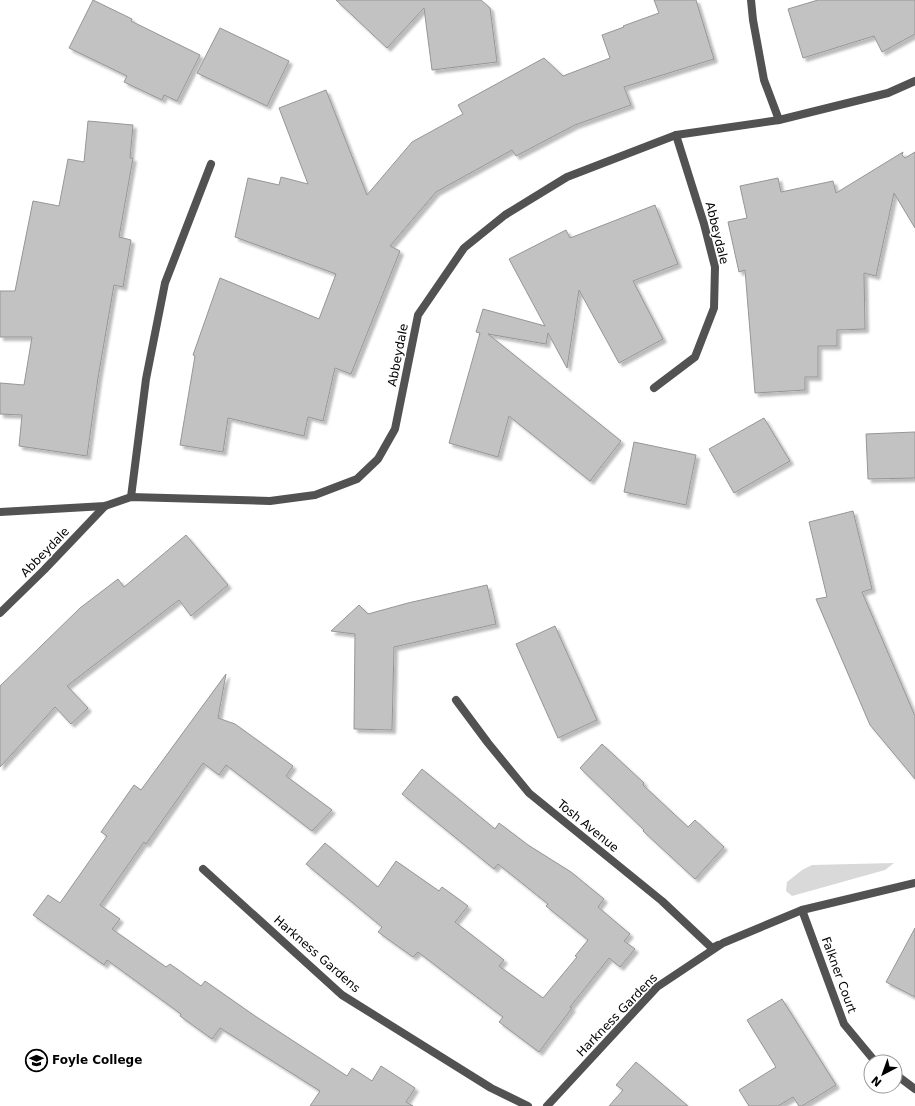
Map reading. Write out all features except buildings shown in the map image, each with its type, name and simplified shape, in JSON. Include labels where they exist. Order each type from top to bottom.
[{"type":"street","points":[[751,0],[753,20],[764,80],[779,120]]},
{"type":"street","name":"Abbeydale","points":[[0,512],[105,506],[131,496],[270,501],[315,494],[357,479],[378,459],[395,429],[418,315],[464,248],[505,215],[567,177],[676,135],[779,120],[888,92],[915,81]]},
{"type":"street","name":"Abbeydale","points":[[654,388],[695,357],[714,308],[715,267],[704,224],[676,135]]},
{"type":"street","points":[[131,496],[146,379],[165,282],[211,164]]},
{"type":"street","name":"Abbeydale","points":[[0,614],[105,506]]},
{"type":"street","name":"Tosh Avenue","points":[[456,700],[488,743],[529,793],[662,901],[712,948],[723,943]]},
{"type":"street","name":"Harkness Gardens","points":[[203,869],[342,995],[491,1088],[528,1106]]},
{"type":"street","name":"Harkness Gardens","points":[[547,1106],[657,987],[723,943],[802,910],[915,883]]},
{"type":"street","name":"Falkner Court","points":[[802,910],[844,1024],[869,1054]]},
{"type":"street","points":[[903,1080],[915,1089]]},
{"type":"shaded area","points":[[894,863],[885,870],[792,896],[786,891],[787,882],[802,870],[812,865]]},
{"type":"place","name":"Foyle College","points":[[36,1060]]}]
